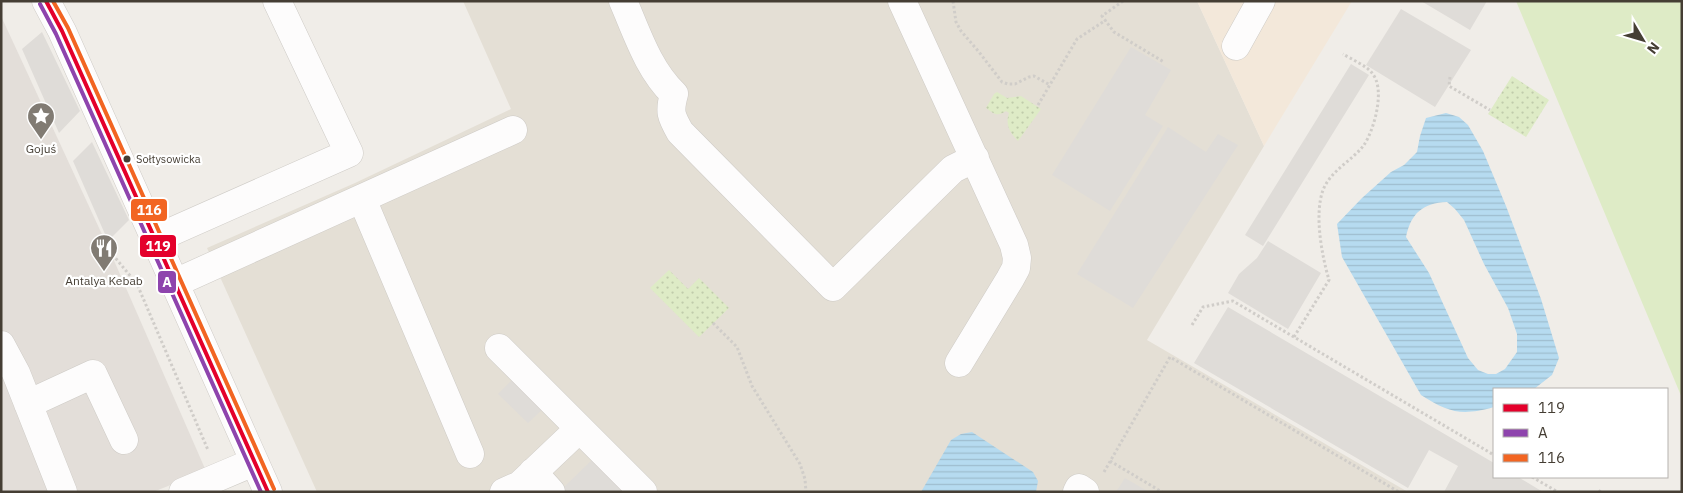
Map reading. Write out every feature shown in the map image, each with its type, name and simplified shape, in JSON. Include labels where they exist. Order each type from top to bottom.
[{"type":"street","points":[[46,1],[62,30],[268,492]]},
{"type":"street","points":[[156,239],[349,153],[277,1]]},
{"type":"street","points":[[623,1],[655,71],[664,85],[674,94],[670,108],[672,118],[680,132],[833,287],[953,169],[975,158]]},
{"type":"street","points":[[902,1],[1014,245],[1017,258],[1016,268],[1010,279],[959,363]]},
{"type":"street","points":[[1236,46],[1261,1]]},
{"type":"street","points":[[175,283],[513,130]]},
{"type":"street","points":[[362,199],[470,454]]},
{"type":"street","points":[[499,348],[578,429],[644,492]]},
{"type":"street","points":[[2,350],[16,372],[62,492]]},
{"type":"street","points":[[28,404],[93,374],[124,440]]},
{"type":"street","points":[[504,492],[520,485],[578,429]]},
{"type":"street","points":[[183,492],[254,462]]},
{"type":"street","points":[[533,472],[551,492]]},
{"type":"street","points":[[1077,492],[1079,488],[1093,484]]},
{"type":"path","points":[[953,1],[956,22],[961,31],[1002,82],[1015,84],[1034,76],[1050,85]]},
{"type":"path","points":[[1123,1],[1102,16],[1114,32],[1164,62]]},
{"type":"path","points":[[1038,105],[1077,39],[1106,20]]},
{"type":"path","points":[[1294,338],[1329,280],[1324,263],[1319,208],[1323,190],[1330,177],[1363,145],[1372,128],[1380,94],[1378,84],[1372,73],[1343,54]]},
{"type":"path","points":[[1450,77],[1450,86],[1490,110]]},
{"type":"path","points":[[103,243],[137,284],[220,477]]},
{"type":"path","points":[[1192,325],[1203,306],[1233,302],[1493,454]]},
{"type":"path","points":[[713,323],[737,347],[752,386],[800,464],[805,480],[806,492]]},
{"type":"path","points":[[1093,484],[1110,461],[1170,357],[1399,492]]},
{"type":"path","points":[[1110,461],[1162,492]]},
{"type":"path","points":[[1534,478],[1558,492]]},
{"type":"shaded area","points":[[463,1],[1197,1],[1264,146],[1147,340],[1408,492],[317,492],[207,248],[355,183],[511,109]]},
{"type":"shaded area","points":[[1197,1],[1352,1],[1264,146]]},
{"type":"shaded area","points":[[1421,1],[1487,1],[1470,30]]},
{"type":"shaded area","points":[[1401,9],[1471,50],[1435,107],[1366,65]]},
{"type":"shaded area","points":[[1,16],[112,256],[206,471],[153,492],[1,492]]},
{"type":"shaded area","points":[[42,32],[80,111],[59,133],[22,49]]},
{"type":"shaded area","points":[[1131,47],[1171,70],[1145,115],[1163,126],[1110,211],[1052,175]]},
{"type":"shaded area","points":[[1351,64],[1369,75],[1263,246],[1245,235]]},
{"type":"shaded area","points":[[1168,127],[1206,152],[1218,134],[1238,145],[1133,308],[1077,274]]},
{"type":"shaded area","points":[[92,142],[129,220],[108,241],[73,161]]},
{"type":"shaded area","points":[[1268,241],[1321,273],[1288,329],[1228,293],[1239,274],[1257,258]]},
{"type":"shaded area","points":[[1228,307],[1493,462],[1493,478],[1520,478],[1543,492],[1444,492],[1458,466],[1429,450],[1408,488],[1194,363]]},
{"type":"shaded area","points":[[514,378],[544,408],[528,423],[498,394]]},
{"type":"shaded area","points":[[593,459],[627,492],[566,492],[563,488]]},
{"type":"shaded area","points":[[1125,478],[1149,492],[1116,492]]},
{"type":"green space","points":[[1516,1],[1682,1],[1682,398]]},
{"type":"green space","points":[[1512,76],[1549,100],[1526,137],[1488,114]]},
{"type":"green space","points":[[997,92],[1007,98],[1021,96],[1041,109],[1018,141],[1009,128],[1009,113],[1006,111],[996,114],[986,108]]},
{"type":"green space","points":[[669,270],[688,289],[699,278],[729,308],[699,337],[650,288]]},
{"type":"water","points":[[1446,113],[1459,117],[1468,125],[1483,151],[1506,206],[1541,299],[1559,358],[1552,375],[1535,388],[1493,388],[1493,407],[1483,410],[1456,411],[1440,406],[1421,395],[1342,257],[1337,224],[1362,198],[1391,172],[1404,165],[1417,152],[1426,118]],"holes":[[[1447,202],[1464,220],[1484,264],[1508,308],[1517,334],[1517,352],[1505,369],[1496,374],[1488,374],[1478,370],[1468,358],[1429,273],[1406,237],[1415,216],[1419,211],[1431,205]]]},
{"type":"water","points":[[972,432],[1033,472],[1038,481],[1036,492],[921,492],[951,440],[961,434]]},
{"type":"transit line","name":"119","points":[[46,1],[62,31],[268,492]]},
{"type":"transit line","name":"116","points":[[53,1],[68,28],[274,489]]},
{"type":"transit line","name":"A","points":[[40,4],[56,34],[261,492]]},
{"type":"place","name":"Gojuś","points":[[41,140]]},
{"type":"place","name":"Sołtysowicka","points":[[127,159]]},
{"type":"place","name":"Antalya Kebab","points":[[104,272]]}]
